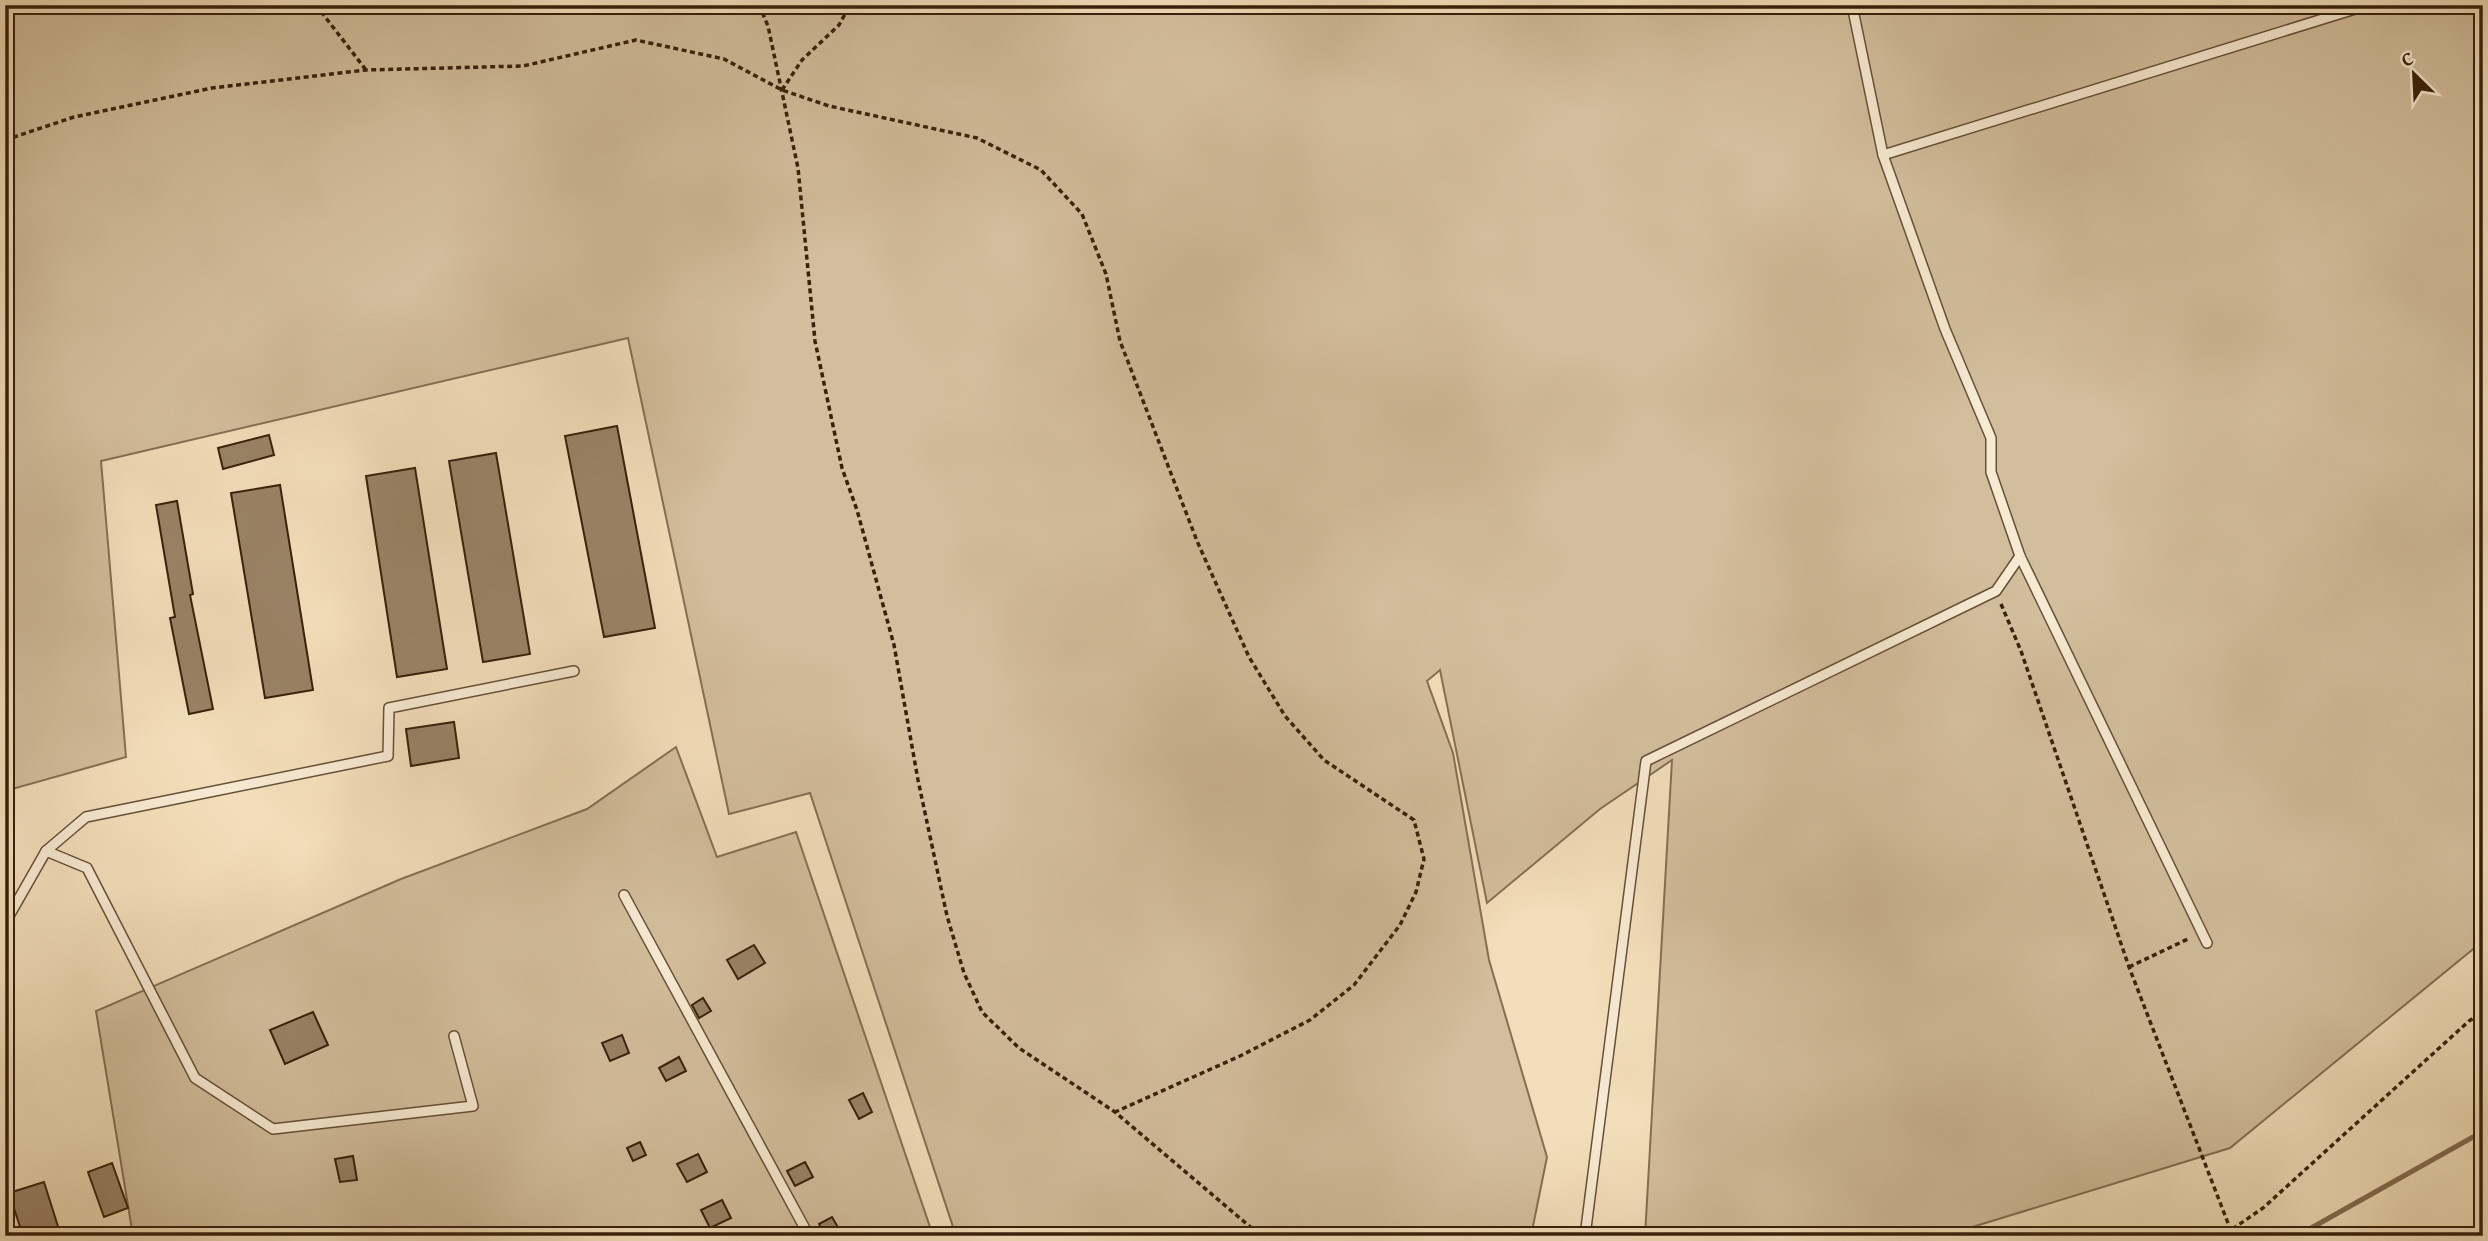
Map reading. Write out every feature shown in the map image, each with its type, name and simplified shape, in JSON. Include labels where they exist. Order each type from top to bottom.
[{"type":"lane","points":[[1852,5],[1883,156],[1945,329],[1991,438],[1991,472],[2020,556],[2207,943]]},
{"type":"lane","points":[[1883,156],[2368,5]]},
{"type":"lane","points":[[1585,1236],[1646,761],[1996,591],[2020,556]]},
{"type":"lane","points":[[5,923],[46,850],[86,817],[388,756],[389,708],[574,671]]},
{"type":"lane","points":[[46,850],[87,868],[195,1078],[273,1129],[473,1107],[454,1036]]},
{"type":"lane","points":[[624,895],[809,1236]]},
{"type":"path","points":[[316,5],[366,70]]},
{"type":"path","points":[[760,5],[768,26],[798,168],[815,341],[842,468],[857,510],[894,645],[947,916],[964,972],[982,1012],[1019,1048],[1115,1112],[1261,1236]]},
{"type":"path","points":[[782,90],[802,60],[839,25],[850,5]]},
{"type":"path","points":[[5,140],[74,117],[212,88],[366,70],[523,66],[636,40],[724,58],[782,90],[855,112],[977,138],[1041,170],[1082,214],[1106,274],[1121,341],[1147,415],[1197,541],[1250,657],[1285,716],[1324,760],[1414,820],[1424,859],[1416,892],[1400,925],[1354,985],[1310,1020],[1240,1056],[1115,1112]]},
{"type":"path","points":[[1996,591],[2021,651],[2129,967],[2231,1230],[2231,1236]]},
{"type":"path","points":[[2129,967],[2201,932]]},
{"type":"path","points":[[2231,1230],[2263,1208],[2469,1021],[2483,1012]]},
{"type":"shaded area","points":[[5,5],[2483,5],[2483,941],[2230,1148],[1943,1236],[1645,1236],[1672,760],[1600,809],[1487,903],[1440,670],[1427,681],[1453,753],[1489,960],[1547,1157],[1531,1236],[951,1236],[955,1233],[810,793],[729,814],[628,338],[101,461],[126,757],[12,789],[5,799]]},
{"type":"shaded area","points":[[676,747],[717,857],[796,832],[931,1230],[918,1236],[133,1236],[96,1011],[401,879],[587,809]]},
{"type":"building","points":[[617,426],[655,628],[604,637],[565,436]]},
{"type":"building","points":[[269,435],[274,455],[223,469],[218,448]]},
{"type":"building","points":[[496,453],[530,654],[483,662],[449,461]]},
{"type":"building","points":[[415,468],[447,669],[397,677],[366,476]]},
{"type":"building","points":[[280,485],[313,690],[265,698],[231,493]]},
{"type":"building","points":[[177,501],[193,594],[190,595],[213,709],[189,714],[170,618],[175,617],[156,505]]},
{"type":"building","points":[[454,722],[459,758],[411,766],[406,729]]},
{"type":"building","points":[[754,945],[765,963],[738,979],[727,960]]},
{"type":"building","points":[[703,998],[711,1011],[699,1018],[692,1005]]},
{"type":"building","points":[[313,1012],[328,1045],[285,1064],[270,1030]]},
{"type":"building","points":[[622,1035],[629,1053],[610,1061],[602,1043]]},
{"type":"building","points":[[679,1057],[686,1071],[666,1081],[659,1068]]},
{"type":"building","points":[[863,1093],[872,1112],[859,1119],[849,1100]]},
{"type":"building","points":[[640,1142],[646,1155],[633,1161],[627,1148]]},
{"type":"building","points":[[698,1154],[707,1172],[687,1182],[677,1164]]},
{"type":"building","points":[[353,1156],[357,1180],[340,1182],[335,1159]]},
{"type":"building","points":[[805,1162],[813,1177],[795,1186],[787,1171]]},
{"type":"building","points":[[112,1163],[128,1208],[104,1217],[88,1172]]},
{"type":"building","points":[[44,1182],[61,1236],[23,1236],[9,1193]]},
{"type":"building","points":[[722,1200],[731,1218],[710,1228],[701,1210]]},
{"type":"building","points":[[832,1217],[843,1236],[825,1236],[819,1224]]},
{"type":"waterway","points":[[2297,1236],[2473,1137]]}]
